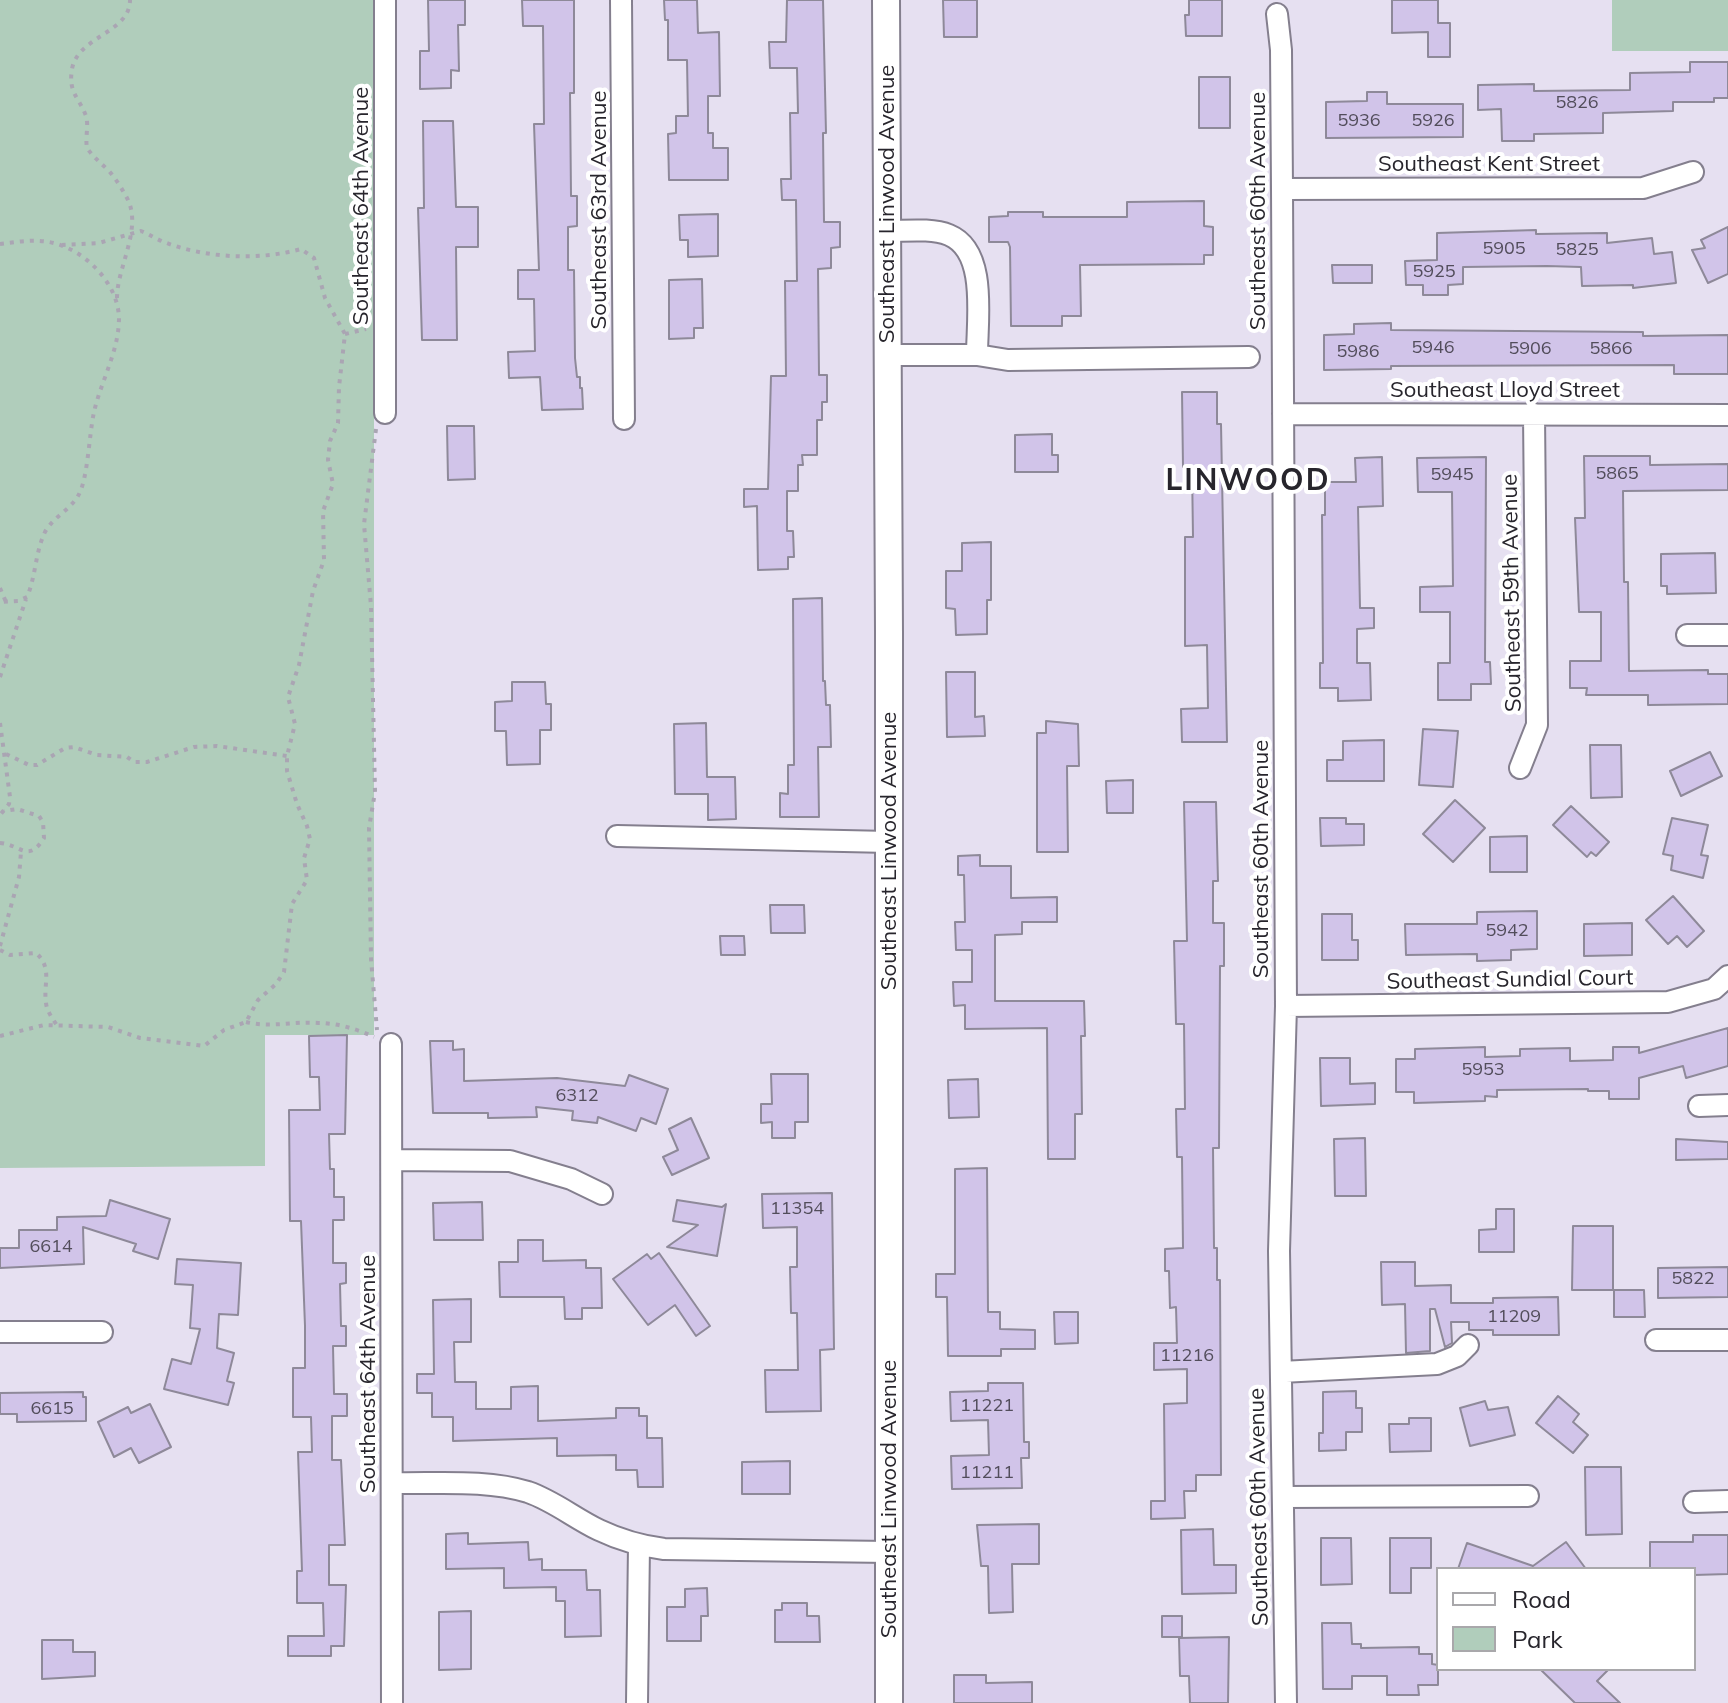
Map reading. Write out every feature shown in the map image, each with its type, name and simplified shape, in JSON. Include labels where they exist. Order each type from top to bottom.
[{"type":"main road","name":"Southeast Linwood Avenue","points":[[886,0],[889,1703]]},
{"type":"street","name":"Southeast 64th Avenue","points":[[385,0],[385,413]]},
{"type":"street","name":"Southeast 63rd Avenue","points":[[621,0],[624,419]]},
{"type":"street","name":"Southeast 60th Avenue","points":[[1277,14],[1281,50],[1286,1006],[1279,1251],[1286,1703]]},
{"type":"street","name":"Southeast Kent Street","points":[[1282,189],[1643,188],[1693,172]]},
{"type":"street","points":[[888,231],[950,235],[966,248],[976,265],[977,355]]},
{"type":"street","points":[[888,355],[977,355],[1008,360],[1249,357]]},
{"type":"street","name":"Southeast Lloyd Street","points":[[1283,414],[1728,415]]},
{"type":"street","name":"Southeast 59th Avenue","points":[[1520,768],[1537,725],[1534,414]]},
{"type":"street","points":[[1687,635],[1728,635]]},
{"type":"street","points":[[617,836],[889,842]]},
{"type":"street","name":"Southeast Sundial Court","points":[[1286,1006],[1668,1002],[1714,989],[1728,976]]},
{"type":"street","name":"Southeast 64th Avenue","points":[[391,1044],[392,1703]]},
{"type":"street","points":[[1699,1106],[1728,1105]]},
{"type":"street","points":[[392,1160],[510,1161],[571,1179],[602,1194]]},
{"type":"street","points":[[0,1332],[102,1332]]},
{"type":"street","points":[[1656,1340],[1728,1340]]},
{"type":"street","points":[[1281,1372],[1422,1366],[1448,1360],[1468,1345]]},
{"type":"street","points":[[392,1483],[500,1485],[526,1491],[549,1500],[599,1530],[639,1545],[686,1551],[889,1552]]},
{"type":"street","points":[[1283,1497],[1528,1496]]},
{"type":"street","points":[[1694,1502],[1728,1501]]},
{"type":"street","points":[[637,1703],[639,1545]]},
{"type":"path","points":[[0,677],[46,529],[79,496],[93,413],[117,337],[118,278],[126,258],[130,233],[129,202],[109,171],[87,148],[86,116],[72,93],[71,81],[76,57],[82,48],[127,13],[130,0]]},
{"type":"path","points":[[0,244],[36,241],[62,245],[99,243],[141,231],[166,243],[230,257],[285,254],[301,249],[314,258],[325,298],[345,334],[338,423],[330,441],[328,460],[333,484],[323,511],[324,560],[313,591],[299,665],[288,697],[295,724],[287,756],[289,782],[309,834],[304,858],[307,880],[292,904],[284,972],[258,1000],[246,1022]]},
{"type":"path","points":[[62,245],[98,270],[117,303]]},
{"type":"path","points":[[0,1036],[16,1034],[32,1026],[108,1027],[140,1038],[204,1046],[224,1030],[246,1022],[271,1026],[321,1022],[357,1029],[377,1038],[371,959],[369,828],[375,792],[371,606],[364,524],[376,426],[385,413]]},
{"type":"path","points":[[0,588],[3,602],[27,597]]},
{"type":"path","points":[[0,723],[10,797],[2,813]]},
{"type":"path","points":[[6,754],[29,765],[37,765],[65,748],[74,747],[97,755],[127,757],[134,762],[147,762],[194,747],[217,746],[287,756]]},
{"type":"path","points":[[0,843],[8,843],[21,852],[34,850],[44,838],[43,822],[39,816],[29,811],[2,813]]},
{"type":"path","points":[[21,852],[19,877],[0,948],[10,955],[36,953],[42,958],[48,978],[47,1009],[58,1027]]},
{"type":"green space","points":[[0,0],[374,0],[374,1035],[265,1035],[265,1166],[0,1168]]},
{"type":"green space","points":[[1612,0],[1728,0],[1728,51],[1612,51]]},
{"type":"building","points":[[428,0],[465,0],[465,25],[458,25],[459,71],[451,70],[451,88],[420,89],[420,51],[429,51]]},
{"type":"building","points":[[522,0],[574,0],[574,93],[570,93],[571,196],[577,196],[577,226],[568,227],[568,270],[574,270],[575,358],[583,409],[542,410],[540,377],[509,378],[508,352],[535,351],[534,299],[518,299],[518,270],[539,270],[534,124],[544,124],[543,26],[523,26]]},
{"type":"building","points":[[664,0],[697,0],[698,33],[719,32],[720,96],[708,96],[708,133],[713,133],[713,148],[728,148],[728,180],[669,180],[668,134],[676,133],[676,116],[688,116],[687,60],[668,60],[668,20],[665,20]]},
{"type":"building","points":[[787,0],[823,0],[826,133],[823,133],[824,222],[840,222],[840,247],[831,248],[831,268],[818,269],[819,375],[827,375],[827,402],[822,402],[822,420],[817,420],[817,455],[802,455],[803,465],[798,465],[798,491],[787,491],[787,531],[793,531],[794,557],[788,557],[788,569],[758,570],[757,506],[744,507],[744,489],[768,489],[771,376],[786,376],[785,281],[797,281],[796,200],[782,200],[781,179],[791,179],[790,113],[798,113],[797,68],[770,68],[769,42],[786,42]]},
{"type":"building","points":[[943,0],[977,0],[977,37],[944,37]]},
{"type":"building","points":[[1189,0],[1222,0],[1222,36],[1186,36],[1185,15],[1189,15]]},
{"type":"building","points":[[1392,0],[1438,0],[1438,23],[1450,23],[1450,57],[1428,57],[1428,32],[1392,33]]},
{"type":"building","points":[[1690,62],[1728,62],[1728,98],[1714,98],[1714,102],[1673,102],[1673,111],[1603,113],[1603,133],[1534,134],[1534,141],[1502,141],[1501,109],[1478,110],[1478,85],[1534,84],[1534,91],[1630,90],[1630,73],[1690,72]]},
{"type":"building","points":[[1199,77],[1230,77],[1230,128],[1199,128]]},
{"type":"building","points":[[1367,92],[1387,92],[1387,104],[1463,104],[1463,137],[1326,138],[1326,102],[1367,101]]},
{"type":"building","points":[[423,121],[453,121],[456,207],[478,207],[478,247],[456,247],[457,340],[422,340],[418,208],[424,208]]},
{"type":"building","points":[[1204,201],[1204,226],[1213,227],[1213,255],[1204,255],[1204,264],[1080,265],[1081,316],[1062,316],[1062,326],[1011,326],[1010,247],[1008,242],[989,242],[989,217],[1008,216],[1008,212],[1043,212],[1043,217],[1127,217],[1127,202]]},
{"type":"building","points":[[718,214],[718,256],[688,257],[688,240],[680,240],[679,215]]},
{"type":"building","points":[[1728,227],[1728,274],[1708,283],[1692,250],[1705,248],[1701,240]]},
{"type":"building","points":[[1536,230],[1536,234],[1607,233],[1607,243],[1652,238],[1654,254],[1672,252],[1676,283],[1633,288],[1633,285],[1582,286],[1581,267],[1547,266],[1463,267],[1463,284],[1448,285],[1448,295],[1423,295],[1423,285],[1406,285],[1405,261],[1437,260],[1437,233]]},
{"type":"building","points":[[1332,265],[1372,265],[1372,283],[1333,283]]},
{"type":"building","points":[[702,279],[703,328],[694,328],[694,338],[669,339],[669,280]]},
{"type":"building","points":[[1391,323],[1391,330],[1728,335],[1728,374],[1674,374],[1674,365],[1391,366],[1391,369],[1324,370],[1324,335],[1354,334],[1354,324]]},
{"type":"building","points":[[1182,392],[1217,392],[1217,424],[1221,424],[1227,742],[1182,742],[1181,709],[1208,708],[1207,645],[1185,646],[1185,537],[1193,537],[1192,467],[1183,467]]},
{"type":"building","points":[[447,426],[474,426],[475,479],[448,480]]},
{"type":"building","points":[[1052,434],[1052,455],[1058,455],[1058,472],[1015,472],[1015,435]]},
{"type":"building","points":[[1584,456],[1650,456],[1650,465],[1728,464],[1728,490],[1623,491],[1629,671],[1708,670],[1708,674],[1728,674],[1728,704],[1648,705],[1648,695],[1586,695],[1587,688],[1570,688],[1570,661],[1601,661],[1601,612],[1579,612],[1575,518],[1585,518]]},
{"type":"building","points":[[1382,457],[1383,506],[1358,507],[1360,608],[1374,608],[1374,628],[1357,629],[1357,663],[1370,663],[1371,700],[1338,701],[1338,688],[1320,688],[1325,482],[1356,482],[1355,458]]},
{"type":"building","points":[[1486,457],[1485,662],[1490,662],[1491,684],[1471,684],[1471,700],[1438,700],[1438,663],[1450,663],[1450,612],[1420,612],[1420,587],[1453,586],[1452,492],[1418,492],[1417,458]]},
{"type":"building","points":[[991,542],[991,600],[987,600],[987,634],[956,635],[955,609],[946,608],[946,571],[962,571],[962,543]]},
{"type":"building","points":[[1715,553],[1716,593],[1667,594],[1667,586],[1661,586],[1661,554]]},
{"type":"building","points":[[822,598],[823,681],[826,705],[830,705],[831,747],[818,747],[819,817],[780,817],[780,793],[788,794],[788,765],[794,765],[793,599]]},
{"type":"building","points":[[946,672],[975,672],[975,717],[984,716],[985,736],[947,737]]},
{"type":"building","points":[[512,682],[545,682],[546,704],[551,704],[551,730],[540,730],[540,764],[507,765],[506,731],[495,731],[495,702],[512,701]]},
{"type":"building","points":[[1046,721],[1078,724],[1079,766],[1067,766],[1068,852],[1037,852],[1037,733],[1046,733]]},
{"type":"building","points":[[706,723],[707,777],[735,777],[736,819],[708,820],[708,794],[675,794],[674,724]]},
{"type":"building","points":[[1423,729],[1458,731],[1453,787],[1419,785]]},
{"type":"building","points":[[1384,740],[1384,781],[1327,781],[1327,760],[1343,760],[1343,741]]},
{"type":"building","points":[[1590,745],[1621,745],[1622,797],[1591,798]]},
{"type":"building","points":[[1710,752],[1722,776],[1681,796],[1670,771]]},
{"type":"building","points":[[1133,780],[1133,813],[1107,813],[1106,781]]},
{"type":"building","points":[[1455,800],[1485,828],[1453,862],[1423,834]]},
{"type":"building","points":[[1184,802],[1216,802],[1218,881],[1213,881],[1213,923],[1224,923],[1224,966],[1220,966],[1219,1148],[1213,1148],[1214,1248],[1217,1248],[1217,1280],[1220,1280],[1221,1475],[1196,1475],[1196,1491],[1184,1491],[1185,1518],[1151,1519],[1151,1501],[1165,1501],[1164,1404],[1187,1403],[1187,1369],[1154,1370],[1154,1343],[1177,1343],[1176,1307],[1170,1308],[1165,1249],[1183,1248],[1182,1157],[1177,1157],[1176,1109],[1185,1109],[1184,1024],[1176,1024],[1174,941],[1187,941]]},
{"type":"building","points":[[1571,806],[1609,842],[1596,856],[1591,852],[1587,857],[1553,825]]},
{"type":"building","points":[[1320,818],[1346,818],[1346,824],[1364,824],[1364,845],[1321,846]]},
{"type":"building","points":[[1672,818],[1708,825],[1701,855],[1708,856],[1703,878],[1671,870],[1673,856],[1663,854]]},
{"type":"building","points":[[1527,836],[1527,872],[1490,872],[1490,837]]},
{"type":"building","points":[[980,855],[980,866],[1011,866],[1011,898],[1057,897],[1057,922],[1022,922],[1022,934],[995,935],[995,1001],[1084,1001],[1082,1114],[1075,1114],[1075,1159],[1048,1159],[1047,1028],[965,1029],[965,1005],[954,1006],[953,982],[972,982],[972,950],[956,950],[955,922],[965,922],[964,875],[958,875],[958,856]]},
{"type":"building","points":[[1673,896],[1704,931],[1687,947],[1677,936],[1668,944],[1646,920]]},
{"type":"building","points":[[770,905],[804,905],[805,933],[771,933]]},
{"type":"building","points":[[1537,911],[1537,949],[1511,950],[1511,960],[1477,961],[1477,954],[1406,955],[1405,924],[1477,924],[1477,912]]},
{"type":"building","points":[[1322,914],[1352,914],[1352,940],[1358,940],[1358,960],[1322,960]]},
{"type":"building","points":[[1632,923],[1632,955],[1584,956],[1584,924]]},
{"type":"building","points":[[720,936],[744,936],[745,955],[721,955]]},
{"type":"building","points":[[1728,1028],[1728,1066],[1686,1078],[1683,1066],[1639,1078],[1639,1099],[1609,1099],[1609,1091],[1588,1089],[1497,1090],[1497,1097],[1485,1096],[1485,1101],[1414,1103],[1414,1092],[1396,1092],[1396,1059],[1415,1059],[1415,1049],[1485,1047],[1485,1057],[1520,1056],[1520,1049],[1570,1048],[1570,1061],[1613,1060],[1613,1047],[1639,1047],[1639,1053]]},
{"type":"building","points":[[347,1035],[345,1134],[329,1134],[334,1197],[344,1197],[344,1220],[333,1220],[333,1263],[346,1263],[346,1283],[340,1284],[341,1326],[346,1326],[346,1346],[333,1346],[334,1394],[347,1394],[347,1416],[332,1416],[332,1460],[341,1460],[345,1545],[329,1545],[329,1585],[346,1585],[344,1646],[331,1646],[331,1656],[288,1656],[288,1636],[324,1636],[323,1603],[297,1603],[297,1571],[302,1571],[298,1452],[312,1452],[311,1417],[293,1417],[293,1368],[305,1368],[305,1326],[301,1221],[290,1221],[289,1110],[320,1110],[319,1077],[310,1077],[309,1036]]},
{"type":"building","points":[[430,1041],[453,1041],[453,1050],[464,1049],[464,1081],[557,1078],[625,1086],[629,1075],[668,1089],[656,1124],[641,1118],[636,1131],[598,1117],[597,1123],[572,1120],[573,1111],[536,1107],[537,1117],[488,1118],[488,1113],[433,1113]]},
{"type":"building","points":[[1320,1058],[1350,1058],[1350,1084],[1375,1083],[1375,1104],[1321,1106]]},
{"type":"building","points":[[771,1074],[808,1074],[808,1122],[795,1122],[795,1138],[772,1138],[772,1122],[761,1123],[761,1104],[772,1104]]},
{"type":"building","points":[[978,1079],[979,1117],[949,1118],[948,1080]]},
{"type":"building","points":[[691,1118],[709,1158],[672,1175],[663,1157],[678,1150],[669,1129]]},
{"type":"building","points":[[1365,1138],[1366,1196],[1335,1196],[1334,1139]]},
{"type":"building","points":[[1676,1139],[1728,1142],[1728,1159],[1676,1160]]},
{"type":"building","points":[[987,1168],[988,1312],[1000,1312],[1000,1329],[1035,1330],[1035,1349],[1001,1349],[1001,1356],[948,1356],[947,1297],[936,1297],[936,1274],[955,1274],[955,1169]]},
{"type":"building","points":[[832,1193],[834,1349],[820,1350],[821,1411],[766,1412],[765,1370],[798,1370],[797,1313],[791,1313],[790,1267],[797,1267],[797,1227],[763,1228],[762,1194]]},
{"type":"building","points":[[110,1200],[170,1219],[158,1259],[133,1251],[136,1244],[83,1227],[84,1264],[0,1268],[0,1248],[19,1248],[19,1230],[57,1230],[57,1217],[106,1216]]},
{"type":"building","points":[[677,1200],[722,1207],[726,1204],[717,1256],[667,1247],[698,1225],[673,1221]]},
{"type":"building","points":[[482,1202],[483,1240],[434,1240],[433,1203]]},
{"type":"building","points":[[1496,1209],[1514,1209],[1514,1252],[1479,1252],[1479,1230],[1496,1229]]},
{"type":"building","points":[[1573,1226],[1613,1226],[1613,1290],[1572,1290]]},
{"type":"building","points":[[518,1240],[543,1240],[543,1261],[586,1260],[586,1268],[601,1268],[602,1308],[582,1308],[582,1319],[565,1319],[564,1297],[500,1297],[499,1262],[518,1262]]},
{"type":"building","points":[[659,1253],[710,1326],[696,1336],[675,1305],[648,1325],[613,1279],[647,1254],[651,1259]]},
{"type":"building","points":[[177,1259],[241,1263],[238,1315],[219,1314],[217,1348],[234,1353],[227,1381],[234,1383],[228,1405],[164,1389],[172,1359],[191,1364],[200,1329],[190,1328],[193,1285],[175,1284]]},
{"type":"building","points":[[1381,1262],[1415,1262],[1415,1286],[1451,1285],[1451,1303],[1493,1303],[1493,1298],[1558,1297],[1559,1335],[1493,1335],[1493,1330],[1469,1330],[1469,1322],[1451,1322],[1452,1343],[1445,1347],[1435,1309],[1430,1309],[1430,1351],[1406,1353],[1405,1304],[1382,1305]]},
{"type":"building","points":[[1728,1267],[1728,1297],[1658,1298],[1658,1268]]},
{"type":"building","points":[[1614,1290],[1644,1290],[1645,1317],[1614,1317]]},
{"type":"building","points":[[471,1299],[471,1342],[454,1342],[455,1382],[476,1382],[476,1409],[511,1409],[511,1387],[538,1386],[538,1421],[616,1418],[616,1408],[639,1408],[639,1416],[647,1416],[647,1438],[662,1438],[663,1487],[638,1487],[637,1470],[616,1470],[616,1455],[557,1456],[557,1438],[453,1441],[453,1417],[432,1417],[432,1393],[417,1393],[417,1374],[434,1374],[433,1300]]},
{"type":"building","points":[[1054,1312],[1078,1312],[1078,1343],[1055,1344]]},
{"type":"building","points":[[988,1383],[1023,1383],[1024,1442],[1029,1442],[1029,1458],[1021,1458],[1022,1488],[952,1489],[951,1456],[989,1455],[988,1420],[951,1421],[950,1392],[988,1391]]},
{"type":"building","points":[[1356,1391],[1356,1408],[1362,1408],[1362,1432],[1346,1432],[1346,1450],[1319,1451],[1319,1433],[1323,1433],[1323,1392]]},
{"type":"building","points":[[83,1392],[83,1397],[86,1397],[86,1421],[17,1422],[17,1414],[0,1414],[0,1393]]},
{"type":"building","points":[[1558,1396],[1579,1414],[1573,1422],[1588,1435],[1573,1453],[1536,1423]]},
{"type":"building","points":[[1485,1401],[1488,1410],[1508,1407],[1515,1435],[1470,1446],[1460,1408]]},
{"type":"building","points":[[150,1404],[171,1447],[139,1463],[131,1448],[114,1457],[98,1422],[128,1407],[131,1413]]},
{"type":"building","points":[[1409,1418],[1431,1418],[1431,1451],[1390,1452],[1389,1424],[1409,1424]]},
{"type":"building","points":[[790,1461],[790,1494],[742,1494],[742,1462]]},
{"type":"building","points":[[1585,1467],[1621,1467],[1622,1534],[1586,1535]]},
{"type":"building","points":[[1039,1524],[1039,1564],[1012,1564],[1013,1612],[989,1613],[988,1566],[981,1566],[977,1525]]},
{"type":"building","points":[[1213,1529],[1214,1565],[1236,1565],[1236,1593],[1182,1594],[1181,1530]]},
{"type":"building","points":[[468,1533],[468,1544],[528,1542],[529,1560],[542,1559],[542,1570],[586,1570],[587,1590],[600,1590],[601,1636],[565,1637],[565,1601],[556,1601],[556,1587],[504,1588],[504,1568],[446,1569],[446,1534]]},
{"type":"building","points":[[1693,1535],[1728,1535],[1728,1574],[1696,1575],[1696,1567],[1650,1567],[1650,1542],[1693,1542]]},
{"type":"building","points":[[1321,1538],[1351,1538],[1352,1584],[1321,1585]]},
{"type":"building","points":[[1390,1538],[1431,1538],[1431,1568],[1411,1568],[1411,1593],[1390,1593]]},
{"type":"building","points":[[1566,1542],[1585,1567],[1459,1567],[1467,1543],[1533,1566]]},
{"type":"building","points":[[707,1588],[708,1616],[701,1616],[701,1641],[667,1641],[667,1607],[685,1607],[685,1589]]},
{"type":"building","points":[[782,1603],[807,1603],[807,1616],[819,1616],[820,1642],[775,1642],[775,1610],[782,1610]]},
{"type":"building","points":[[471,1611],[471,1669],[439,1670],[439,1612]]},
{"type":"building","points":[[1162,1616],[1182,1616],[1182,1637],[1162,1637]]},
{"type":"building","points":[[1322,1623],[1351,1623],[1352,1644],[1361,1644],[1361,1648],[1419,1647],[1419,1654],[1432,1654],[1432,1664],[1436,1665],[1438,1671],[1438,1685],[1418,1685],[1419,1695],[1387,1695],[1387,1676],[1352,1676],[1352,1689],[1323,1689]]},
{"type":"building","points":[[1229,1637],[1228,1703],[1190,1703],[1189,1676],[1180,1676],[1179,1638]]},
{"type":"building","points":[[42,1640],[73,1640],[73,1652],[95,1652],[95,1676],[42,1679]]},
{"type":"building","points":[[1542,1671],[1607,1671],[1597,1681],[1620,1703],[1575,1703]]},
{"type":"building","points":[[954,1675],[986,1675],[986,1683],[1032,1682],[1032,1703],[954,1703]]},
{"type":"district","name":"LINWOOD","points":[[1248,481]]}]
